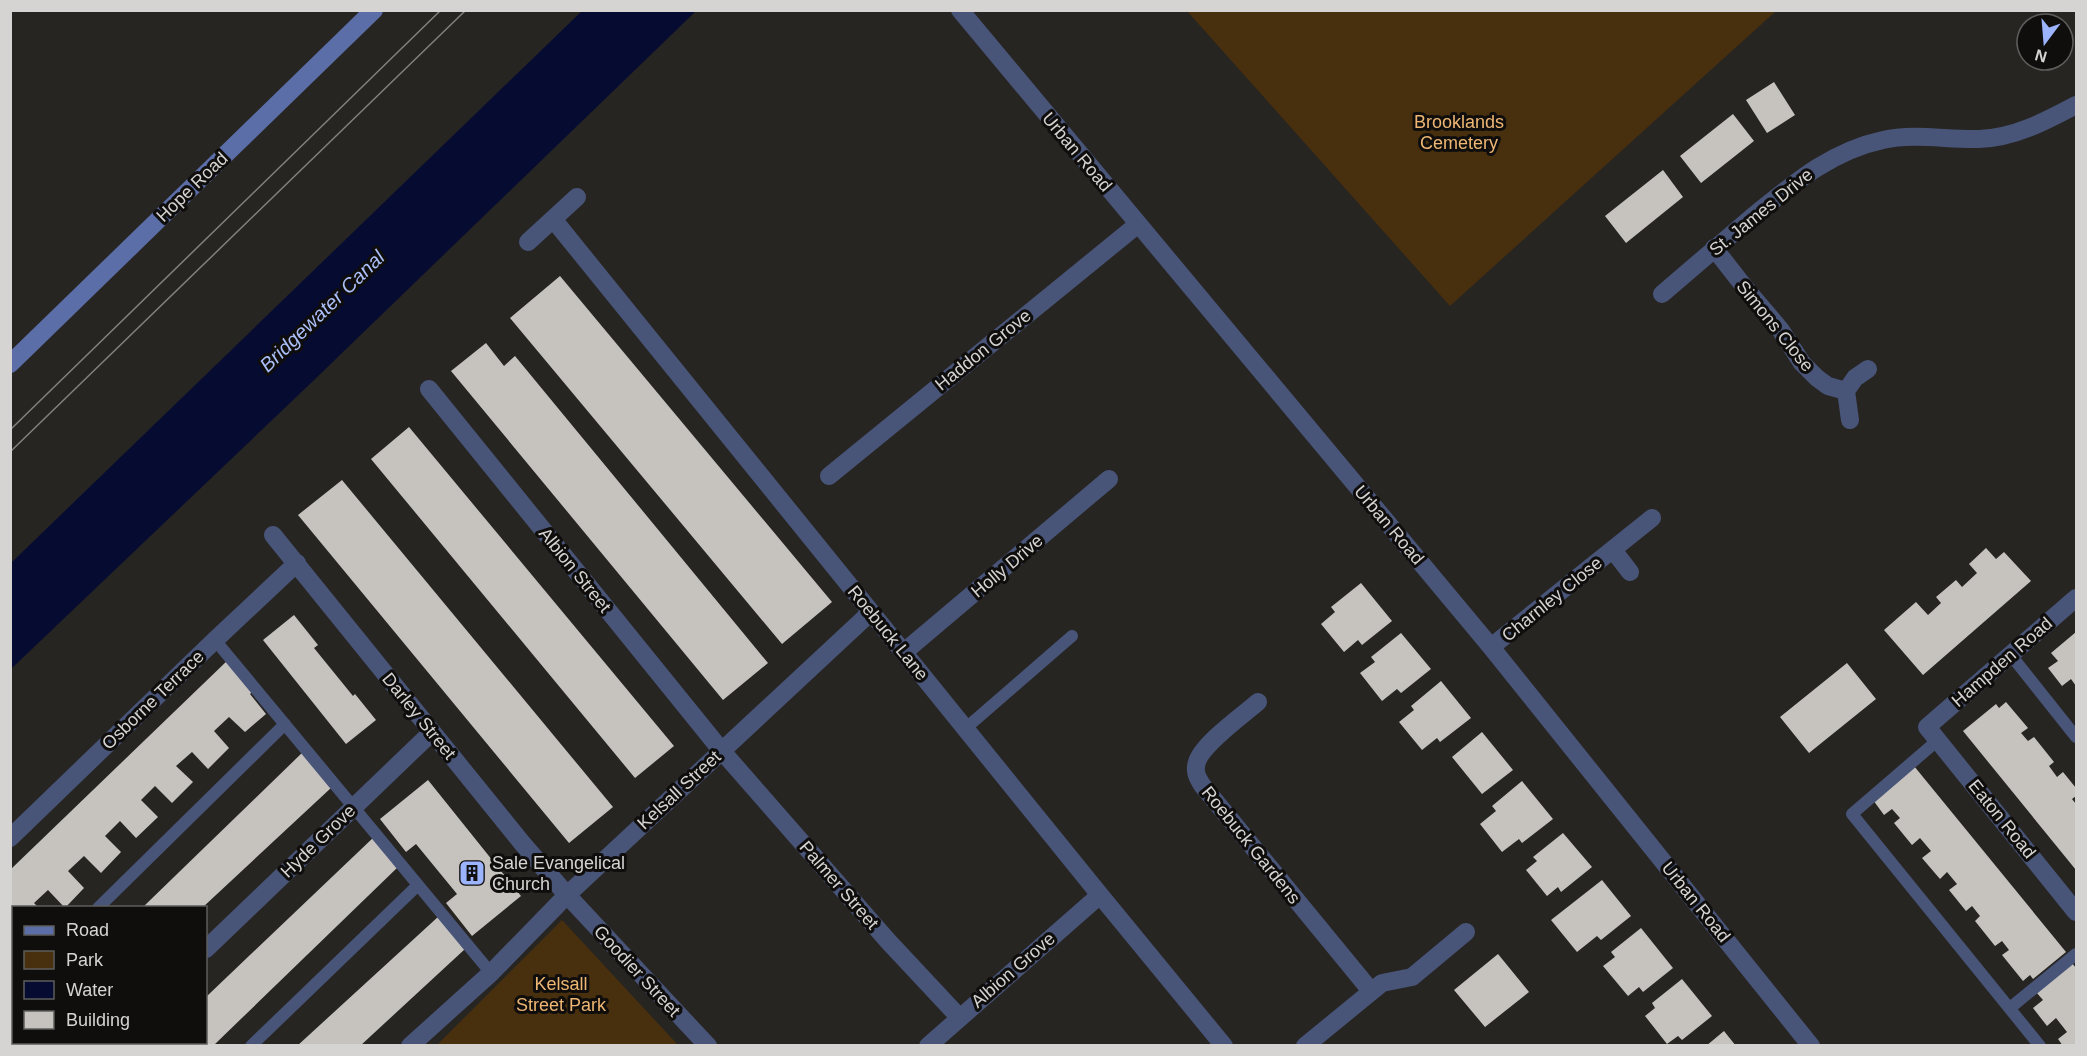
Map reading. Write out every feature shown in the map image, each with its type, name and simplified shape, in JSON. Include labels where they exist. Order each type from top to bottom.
[{"type":"street","name":"Urban Road","points":[[960,10],[1491,648],[1811,1046]]},
{"type":"street","name":"Hope Road","points":[[10,364],[370,11]]},
{"type":"street","name":"St. James Drive","points":[[1662,294],[1797,180],[1823,162],[1851,149],[1885,140],[1917,137],[1979,139],[2001,136],[2043,122],[2076,105]]},
{"type":"street","points":[[528,242],[577,198]]},
{"type":"street","name":"Roebuck Lane","points":[[554,219],[1224,1046]]},
{"type":"street","name":"Haddon Grove","points":[[829,476],[1137,225]]},
{"type":"street","name":"Simons Close","points":[[1714,248],[1780,329],[1802,363],[1828,386],[1846,391]]},
{"type":"street","points":[[1850,420],[1846,391],[1856,378],[1868,369]]},
{"type":"street","name":"Albion Street","points":[[429,389],[721,750]]},
{"type":"street","name":"Holly Drive","points":[[904,652],[1109,479]]},
{"type":"street","name":"Charnley Close","points":[[1491,648],[1652,518]]},
{"type":"street","name":"Darley Street","points":[[273,535],[431,733],[567,895]]},
{"type":"street","name":"Charnley Close","points":[[1613,550],[1630,572]]},
{"type":"street","name":"Osborne Terrace","points":[[10,838],[297,563]]},
{"type":"street","name":"Hampden Road","points":[[1932,733],[2010,654],[2076,598]]},
{"type":"street","name":"Kelsall Street","points":[[410,1046],[491,973],[567,895],[871,612]]},
{"type":"street","name":"Roebuck Gardens","points":[[1258,702],[1206,746],[1196,764],[1196,775],[1371,991]]},
{"type":"street","name":"Hyde Grove","points":[[207,948],[431,733]]},
{"type":"street","name":"Eaton Road","points":[[1932,733],[2076,912]]},
{"type":"street","name":"Palmer Street","points":[[721,750],[888,941],[959,1017]]},
{"type":"street","name":"Goodier Street","points":[[567,895],[708,1046]]},
{"type":"street","name":"Albion Grove","points":[[928,1046],[1100,895]]},
{"type":"street","points":[[1305,1046],[1382,983],[1412,977],[1466,932]]},
{"type":"lane","points":[[966,728],[1072,636]]},
{"type":"lane","points":[[215,640],[491,973]]},
{"type":"lane","points":[[2010,654],[2076,737]]},
{"type":"lane","points":[[100,906],[285,724]]},
{"type":"lane","points":[[1932,733],[1852,814],[2040,1046]]},
{"type":"lane","points":[[251,1046],[418,885]]},
{"type":"lane","points":[[2010,1008],[2076,954]]},
{"type":"green space","name":"Brooklands Cemetery","points":[[1187,11],[1776,11],[1450,306]]},
{"type":"green space","name":"Kelsall Street Park","points":[[562,920],[678,1045],[437,1045]]},
{"type":"water","name":"Bridgewater Canal","points":[[583,10],[696,11],[11,669],[11,563]]},
{"type":"building","points":[[1774,82],[1795,115],[1767,133],[1746,100]]},
{"type":"building","points":[[1733,114],[1754,141],[1701,183],[1680,156]]},
{"type":"building","points":[[1663,170],[1683,197],[1626,243],[1605,216]]},
{"type":"building","points":[[560,276],[832,602],[782,644],[510,318]]},
{"type":"building","points":[[486,343],[504,366],[515,356],[768,663],[723,700],[451,371]]},
{"type":"building","points":[[409,427],[674,746],[635,778],[371,459]]},
{"type":"building","points":[[342,480],[613,807],[569,843],[298,515]]},
{"type":"building","points":[[1986,548],[1996,559],[2004,552],[2031,581],[1923,675],[1884,630],[1916,602],[1928,615],[1941,603],[1936,597],[1956,580],[1962,587],[1977,573],[1969,564]]},
{"type":"building","points":[[1361,583],[1392,621],[1362,645],[1358,640],[1344,652],[1321,624],[1335,612],[1331,607]]},
{"type":"building","points":[[294,615],[318,645],[314,648],[376,720],[346,744],[263,640]]},
{"type":"building","points":[[2076,632],[2076,686],[2071,679],[2062,686],[2048,668],[2058,661],[2051,653]]},
{"type":"building","points":[[1401,633],[1431,669],[1401,693],[1397,689],[1382,701],[1360,673],[1375,662],[1371,657]]},
{"type":"building","points":[[229,659],[253,691],[250,694],[266,714],[245,732],[229,717],[214,731],[229,748],[208,769],[192,752],[176,766],[193,782],[172,803],[155,786],[141,800],[158,817],[136,838],[120,821],[105,836],[121,852],[101,873],[84,856],[68,871],[84,888],[67,906],[63,906],[48,890],[34,903],[37,906],[12,906],[12,924],[10,925],[10,870]]},
{"type":"building","points":[[1847,663],[1876,699],[1809,753],[1780,717]]},
{"type":"building","points":[[1441,681],[1471,718],[1440,742],[1437,738],[1422,750],[1399,722],[1414,710],[1411,706]]},
{"type":"building","points":[[2006,702],[2028,728],[2021,733],[2028,741],[2034,737],[2054,762],[2049,766],[2057,777],[2063,772],[2076,788],[2076,796],[2072,799],[2076,804],[2076,870],[1963,731],[1996,704],[1999,708]]},
{"type":"building","points":[[1482,732],[1513,770],[1482,794],[1452,757]]},
{"type":"building","points":[[304,751],[332,787],[204,906],[144,906]]},
{"type":"building","points":[[1914,766],[2066,952],[2033,979],[2030,975],[2023,981],[2002,955],[2009,950],[2002,941],[1995,946],[1975,921],[1980,916],[1972,906],[1966,911],[1949,890],[1957,884],[1947,872],[1940,879],[1922,858],[1931,851],[1920,838],[1912,845],[1894,823],[1900,818],[1892,809],[1884,815],[1873,800]]},
{"type":"building","name":"Sale Evangelical Church","points":[[428,780],[521,896],[472,936],[446,903],[457,894],[416,844],[406,852],[380,819]]},
{"type":"building","points":[[1522,781],[1553,819],[1522,843],[1519,839],[1502,852],[1480,824],[1496,811],[1492,806]]},
{"type":"building","points":[[1563,833],[1592,867],[1561,892],[1558,887],[1547,896],[1526,870],[1537,861],[1533,857]]},
{"type":"building","points":[[375,836],[398,867],[213,1046],[154,1046],[156,1044],[207,1044],[207,996]]},
{"type":"building","points":[[1602,880],[1631,916],[1601,940],[1597,936],[1577,952],[1551,920]]},
{"type":"building","points":[[439,916],[465,949],[360,1046],[297,1046]]},
{"type":"building","points":[[1641,928],[1673,968],[1643,992],[1639,987],[1628,996],[1603,966],[1615,957],[1611,952]]},
{"type":"building","points":[[1498,954],[1529,992],[1485,1027],[1454,990]]},
{"type":"building","points":[[2072,963],[2076,968],[2076,1046],[2063,1046],[2058,1039],[2067,1032],[2056,1018],[2047,1026],[2033,1008],[2043,1000],[2036,992]]},
{"type":"building","points":[[1682,979],[1712,1016],[1682,1040],[1678,1036],[1667,1044],[1645,1016],[1655,1008],[1652,1003]]},
{"type":"building","points":[[1724,1031],[1736,1046],[1706,1046]]},
{"type":"tram line","points":[[10,430],[441,10]]},
{"type":"tram line","points":[[10,452],[466,10]]},
{"type":"place","name":"Sale Evangelical Church","points":[[472,873]]}]
